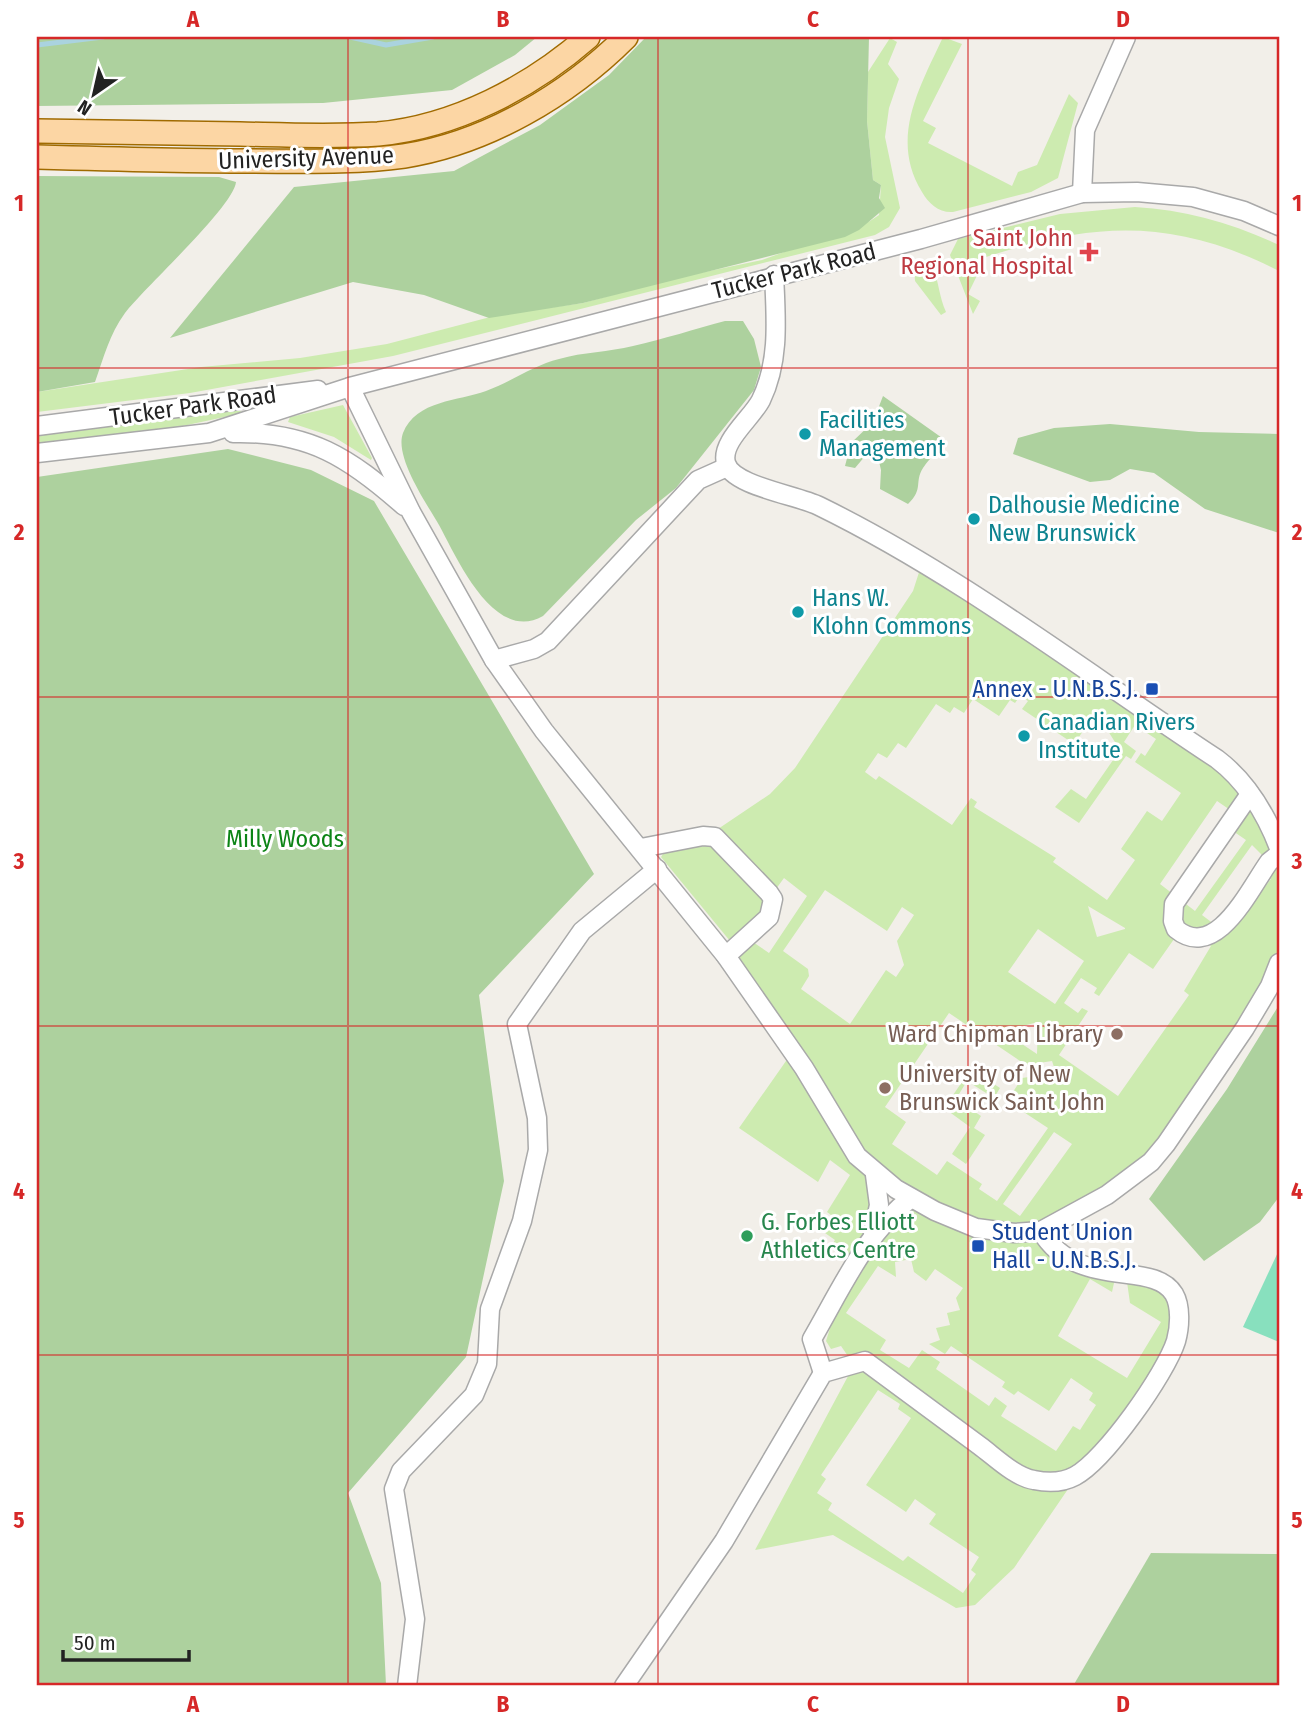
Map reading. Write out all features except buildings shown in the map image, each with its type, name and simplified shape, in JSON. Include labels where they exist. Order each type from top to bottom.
[{"type":"main road","name":"University Avenue","points":[[37,131],[346,135],[409,129],[477,108],[541,74],[588,37]]},
{"type":"main road","name":"University Avenue","points":[[37,158],[331,161],[407,155],[481,133],[545,102],[602,61],[626,37]]},
{"type":"street","points":[[1082,193],[1085,130],[1126,37]]},
{"type":"street","name":"Tucker Park Road","points":[[37,453],[209,433],[350,387],[921,239],[1082,193],[1151,192],[1193,197],[1244,211],[1279,226]]},
{"type":"street","points":[[774,275],[776,327],[772,376],[760,404],[728,447],[725,460],[736,478],[796,495],[820,506],[969,592],[1217,758],[1231,769],[1250,794],[1279,848]]},
{"type":"street","points":[[350,387],[411,512],[494,660],[529,711],[726,956],[799,1059],[843,1136],[875,1175],[911,1198],[976,1228],[1014,1233],[1041,1231],[1107,1195],[1151,1162],[1245,1028],[1270,986],[1279,962]]},
{"type":"street","name":"Tucker Park Road","points":[[37,426],[350,387]]},
{"type":"street","points":[[209,433],[270,433],[308,442],[354,465],[411,512]]},
{"type":"street","points":[[494,660],[534,649],[548,641],[698,480],[727,467]]},
{"type":"street","points":[[1250,794],[1174,904],[1172,913],[1176,929],[1194,940],[1220,929],[1269,862],[1279,855]]},
{"type":"street","points":[[641,848],[703,836],[722,842],[773,899],[769,917],[726,956]]},
{"type":"street","points":[[407,1686],[415,1619],[394,1489],[401,1471],[474,1395],[487,1364],[490,1309],[522,1221],[538,1150],[537,1118],[517,1024],[582,931],[657,869]]},
{"type":"street","points":[[870,1244],[878,1205],[875,1175]]},
{"type":"street","points":[[822,1373],[812,1339],[870,1244],[894,1211],[911,1198]]},
{"type":"street","points":[[624,1686],[724,1541],[822,1373],[865,1361],[1029,1480],[1054,1482],[1077,1476],[1133,1415],[1177,1339],[1177,1304],[1173,1293],[1154,1279],[1094,1270],[1066,1258],[1055,1251],[1041,1231]]},
{"type":"green space","points":[[37,37],[537,37],[515,55],[452,90],[323,103],[37,106]]},
{"type":"green space","points":[[646,37],[869,37],[867,121],[873,180],[881,185],[879,198],[885,208],[859,230],[845,237],[583,303],[489,318],[424,295],[353,282],[170,338],[294,187],[454,171],[540,125],[609,75]]},
{"type":"green space","points":[[943,37],[962,44],[923,121],[936,128],[928,143],[1012,186],[1018,172],[1037,165],[1069,94],[1078,103],[1058,178],[1031,192],[953,212],[939,209],[928,200],[912,172],[908,132],[925,75]]},
{"type":"green space","points":[[890,38],[897,42],[888,64],[899,79],[889,108],[885,137],[900,208],[889,227],[875,235],[393,356],[190,393],[37,412],[37,392],[201,367],[300,358],[387,344],[498,315],[583,303],[671,279],[762,260],[870,221],[879,215],[881,185],[873,180],[867,121],[868,72]]},
{"type":"green space","points":[[37,176],[219,177],[236,182],[221,209],[119,321],[95,382],[37,392]]},
{"type":"green space","points":[[1135,207],[1191,215],[1226,224],[1279,245],[1279,271],[1205,241],[1169,234],[1134,231],[1063,237],[986,257],[968,294],[980,301],[973,314],[950,255],[958,239],[1060,214]]},
{"type":"green space","points":[[922,261],[932,265],[946,312],[941,315],[915,281],[914,267]]},
{"type":"green space","points":[[725,321],[743,321],[754,339],[761,367],[754,390],[676,488],[636,520],[543,616],[525,621],[509,618],[493,608],[467,576],[407,467],[401,443],[409,422],[439,403],[486,391],[550,362],[633,346]]},
{"type":"green space","points":[[883,396],[945,440],[923,468],[916,494],[908,504],[880,489],[881,470],[877,453],[866,455],[855,468],[845,466],[851,443],[873,422]]},
{"type":"green space","points":[[343,405],[371,460],[334,437],[288,422],[290,417]]},
{"type":"green space","points":[[239,410],[243,413],[178,427],[37,443],[37,436]]},
{"type":"green space","points":[[1110,424],[1199,432],[1279,434],[1279,533],[1205,509],[1154,473],[1130,469],[1110,480],[1090,482],[1013,454],[1018,438],[1054,428]]},
{"type":"green space","name":"Milly Woods","points":[[228,449],[311,470],[374,501],[594,874],[479,995],[504,1181],[466,1357],[348,1493],[381,1583],[386,1685],[37,1686],[37,477]]},
{"type":"green space","points":[[922,563],[1217,759],[1279,848],[1279,963],[1166,1144],[1065,1220],[1048,1242],[1116,1274],[1112,1292],[1090,1279],[1058,1336],[1127,1378],[1161,1322],[1130,1303],[1126,1275],[1173,1293],[1172,1351],[1077,1476],[1014,1568],[975,1605],[956,1608],[833,1535],[755,1550],[854,1365],[841,1346],[831,1349],[826,1341],[836,1309],[864,1269],[831,1246],[835,1240],[825,1233],[835,1218],[827,1212],[850,1175],[830,1160],[818,1182],[739,1128],[793,1051],[726,956],[747,938],[769,953],[807,896],[784,878],[776,889],[718,829],[770,794],[795,768],[913,591]],"holes":[[[1020,696],[1028,701],[1022,709],[1068,740],[1065,745],[1071,749],[1091,719],[1108,731],[1120,750],[1086,799],[1071,789],[1055,807],[1079,823],[1126,756],[1131,759],[1136,751],[1124,742],[1135,725],[1156,739],[1145,756],[1141,753],[1135,762],[1181,793],[1162,821],[1147,811],[1121,849],[1135,860],[1107,900],[1053,862],[1056,858],[974,807],[977,802],[971,798],[952,825],[879,776],[876,780],[865,772],[878,753],[887,758],[898,743],[906,748],[936,704],[950,713],[954,707],[964,713],[973,699],[999,716],[1010,700],[1015,703]],[[1217,801],[1236,814],[1227,827],[1246,840],[1195,911],[1160,884]],[[1252,845],[1269,862],[1271,879],[1227,934],[1202,915]],[[825,890],[887,931],[902,907],[914,915],[897,941],[904,965],[896,977],[886,970],[850,1024],[801,989],[809,976],[808,969],[783,951]],[[1088,906],[1125,928],[1097,937]],[[1038,929],[1084,961],[1055,1004],[1008,972]],[[1179,932],[1203,939],[1211,946],[1184,991],[1189,995],[1118,1096],[1059,1055],[1088,1011],[1082,1008],[1078,1013],[1064,1003],[1081,978],[1097,988],[1094,993],[1099,996],[1129,953],[1153,969]],[[949,1013],[1026,1065],[1052,1061],[1056,1073],[1022,1078],[1007,1101],[1048,1128],[997,1201],[979,1189],[982,1184],[947,1161],[937,1175],[892,1144],[906,1122],[885,1107]],[[1038,1022],[1037,1054],[1004,1032],[1004,1031]],[[1054,1132],[1072,1144],[1020,1216],[1003,1204]],[[875,1175],[910,1198],[876,1225]],[[911,1259],[914,1272],[926,1281],[935,1269],[963,1288],[956,1298],[960,1310],[947,1313],[950,1325],[936,1328],[940,1340],[929,1344],[945,1354],[951,1346],[1005,1382],[1002,1387],[1014,1395],[1018,1391],[1049,1411],[1071,1378],[1093,1393],[1089,1400],[1096,1405],[1080,1430],[1073,1426],[1056,1451],[1001,1416],[1007,1406],[995,1397],[989,1406],[936,1369],[940,1362],[922,1350],[909,1368],[880,1350],[886,1340],[846,1313],[878,1266],[896,1277],[895,1262]],[[878,1390],[900,1404],[898,1409],[911,1418],[866,1485],[906,1512],[915,1499],[936,1514],[929,1524],[979,1557],[971,1570],[976,1574],[963,1593],[908,1556],[903,1561],[828,1510],[832,1503],[817,1493],[826,1479],[821,1475]]]},
{"type":"green space","points":[[712,845],[765,900],[764,909],[730,941],[661,857],[665,851]]},
{"type":"green space","points":[[1279,1005],[1279,1197],[1260,1222],[1204,1261],[1149,1199],[1227,1089]]},
{"type":"green space","points":[[971,1069],[1000,1088],[994,1098],[967,1081],[956,1099],[981,1116],[974,1128],[985,1135],[966,1164],[952,1154],[970,1127],[944,1108]]},
{"type":"green space","points":[[1279,1250],[1279,1342],[1243,1327]]},
{"type":"green space","points":[[1151,1553],[1279,1554],[1279,1686],[1073,1686]]},
{"type":"waterway","points":[[37,45],[103,37]]},
{"type":"waterway","points":[[350,37],[386,45],[433,37]]},
{"type":"place","name":"Saint John Regional Hospital","points":[[1089,252]]},
{"type":"place","name":"Facilities Management","points":[[805,434]]},
{"type":"place","name":"Dalhousie Medicine New Brunswick","points":[[974,519]]},
{"type":"place","name":"Hans W. Klohn Commons","points":[[798,612]]},
{"type":"place","name":"Annex - U.N.B.S.J.","points":[[1152,689]]},
{"type":"place","name":"Canadian Rivers Institute","points":[[1024,736]]},
{"type":"place","name":"Ward Chipman Library","points":[[1117,1034]]},
{"type":"place","name":"University of New Brunswick Saint John","points":[[885,1088]]},
{"type":"place","name":"G. Forbes Elliott Athletics Centre","points":[[747,1236]]},
{"type":"place","name":"Student Union Hall - U.N.B.S.J.","points":[[978,1246]]}]
